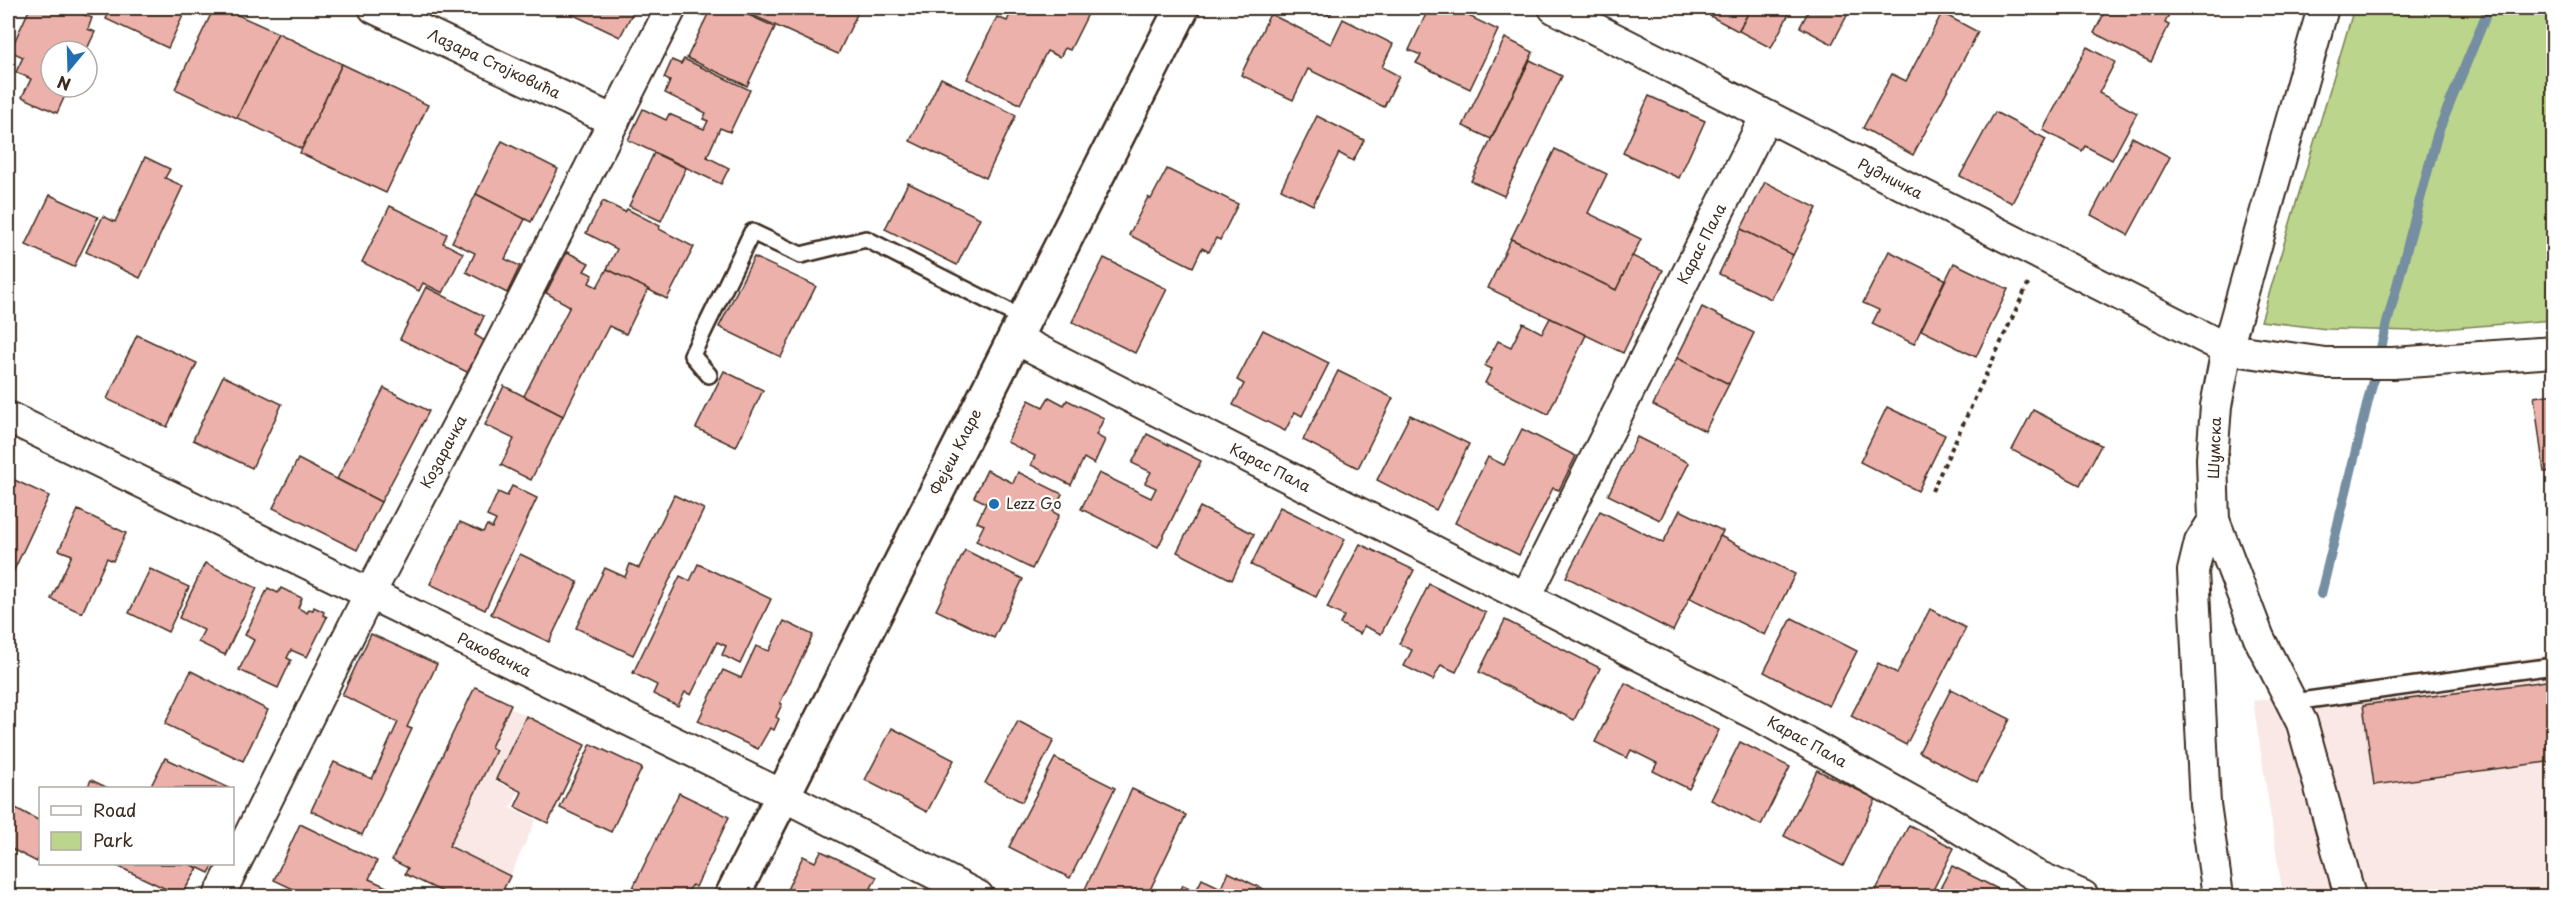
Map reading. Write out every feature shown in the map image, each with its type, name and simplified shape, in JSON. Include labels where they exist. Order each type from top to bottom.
[{"type":"street","name":"Лазара Стојковића","points":[[374,8],[614,121]]},
{"type":"street","name":"Козарачка","points":[[219,897],[369,595],[671,8]]},
{"type":"street","name":"Фејеш Кларе","points":[[732,897],[1182,8]]},
{"type":"street","name":"Рудничка","points":[[1554,8],[2227,349],[2325,363],[2393,363],[2553,352]]},
{"type":"street","name":"Шумска","points":[[2214,520],[2213,448],[2216,406],[2227,349],[2323,8]]},
{"type":"street","name":"Карас Пала","points":[[1526,597],[1766,116]]},
{"type":"street","name":"Карас Пала","points":[[1019,329],[1526,597],[1761,717],[1953,824],[2033,874],[2083,897]]},
{"type":"street","name":"Раковачка","points":[[8,417],[782,795],[978,897]]},
{"type":"street","points":[[2214,520],[2259,638],[2302,723],[2350,897]]},
{"type":"street","points":[[2214,520],[2200,542],[2193,571],[2205,804],[2218,897]]},
{"type":"lane","points":[[709,375],[692,355],[752,232],[801,255],[866,239],[1019,329]]},
{"type":"lane","points":[[2293,702],[2553,666]]},
{"type":"path","points":[[1932,491],[2041,256]]},
{"type":"shaded area","points":[[2553,654],[2553,896],[2283,896],[2253,701]]},
{"type":"shaded area","points":[[510,708],[525,715],[494,780],[518,792],[511,808],[536,820],[510,876],[449,846],[497,748],[492,746]]},
{"type":"green space","points":[[2354,8],[2553,8],[2553,320],[2417,331],[2327,329],[2261,321]]},
{"type":"building","points":[[30,8],[68,8],[92,18],[88,29],[95,32],[92,39],[39,39],[39,99],[63,99],[57,113],[22,97],[31,79],[16,72],[23,57],[10,51]]},
{"type":"building","points":[[111,8],[186,9],[168,48],[106,19]]},
{"type":"building","points":[[214,8],[222,8],[278,33],[237,118],[175,89]]},
{"type":"building","points":[[559,8],[635,8],[620,37]]},
{"type":"building","points":[[711,8],[733,8],[775,27],[747,86],[687,58]]},
{"type":"building","points":[[737,8],[860,8],[838,54]]},
{"type":"building","points":[[1013,8],[1091,8],[1070,50],[1065,48],[1060,57],[1047,51],[1020,104],[967,79],[997,17],[1007,21]]},
{"type":"building","points":[[1314,8],[1334,8],[1330,15]]},
{"type":"building","points":[[1429,8],[1452,8],[1498,30],[1470,89],[1416,63],[1421,55],[1409,50]]},
{"type":"building","points":[[1715,8],[1751,8],[1738,31],[1710,16]]},
{"type":"building","points":[[1751,8],[1792,8],[1771,48],[1739,31]]},
{"type":"building","points":[[1810,8],[1851,8],[1832,44],[1800,27]]},
{"type":"building","points":[[2107,8],[2157,8],[2169,14],[2165,23],[2169,25],[2151,62],[2094,33]]},
{"type":"building","points":[[1942,13],[1978,32],[1913,155],[1863,128],[1892,74],[1906,81]]},
{"type":"building","points":[[1270,14],[1331,44],[1343,19],[1393,44],[1382,67],[1399,76],[1384,107],[1308,69],[1293,100],[1241,75]]},
{"type":"building","points":[[278,33],[342,64],[302,149],[237,118]]},
{"type":"building","points":[[1505,38],[1533,52],[1491,139],[1463,126]]},
{"type":"building","points":[[2087,47],[2115,62],[2099,93],[2137,113],[2112,160],[2085,146],[2082,151],[2043,130]]},
{"type":"building","points":[[684,59],[750,90],[730,132],[720,128],[707,157],[729,168],[721,184],[628,140],[643,109],[666,120],[669,114],[704,129],[708,121],[703,119],[706,113],[665,93],[670,81],[664,78],[672,60],[681,64]]},
{"type":"building","points":[[1530,60],[1562,76],[1504,196],[1471,181]]},
{"type":"building","points":[[342,64],[428,105],[386,193],[300,153]]},
{"type":"building","points":[[941,78],[1016,115],[986,178],[910,141]]},
{"type":"building","points":[[1649,96],[1705,121],[1679,178],[1623,153]]},
{"type":"building","points":[[1995,112],[2046,139],[2012,203],[1960,176]]},
{"type":"building","points":[[1317,116],[1364,140],[1353,161],[1339,153],[1313,205],[1281,189]]},
{"type":"building","points":[[2132,137],[2170,157],[2128,235],[2091,215]]},
{"type":"building","points":[[502,141],[558,169],[531,222],[476,194]]},
{"type":"building","points":[[1555,149],[1607,174],[1588,213],[1641,239],[1616,290],[1511,239]]},
{"type":"building","points":[[654,153],[686,168],[661,221],[629,206]]},
{"type":"building","points":[[145,157],[170,169],[165,178],[183,186],[140,278],[86,252],[103,216],[115,222]]},
{"type":"building","points":[[1167,169],[1238,204],[1220,240],[1216,238],[1209,252],[1202,248],[1193,267],[1129,235],[1148,197],[1151,199]]},
{"type":"building","points":[[1765,182],[1817,208],[1793,255],[1741,229]]},
{"type":"building","points":[[908,183],[980,218],[957,265],[885,229]]},
{"type":"building","points":[[476,194],[525,219],[505,259],[520,266],[507,293],[466,272],[475,253],[452,242]]},
{"type":"building","points":[[50,195],[98,217],[74,267],[26,245]]},
{"type":"building","points":[[603,201],[625,212],[627,209],[694,247],[667,299],[607,269],[617,249],[586,233]]},
{"type":"building","points":[[390,206],[447,234],[443,243],[463,253],[443,293],[423,283],[419,291],[362,262]]},
{"type":"building","points":[[1741,229],[1793,255],[1771,299],[1719,274]]},
{"type":"building","points":[[1511,239],[1616,290],[1632,256],[1663,270],[1623,353],[1488,288]]},
{"type":"building","points":[[1889,251],[1945,279],[1914,344],[1872,324],[1879,310],[1863,303]]},
{"type":"building","points":[[567,252],[589,263],[584,271],[593,275],[589,283],[597,287],[607,269],[648,289],[626,334],[609,326],[563,416],[524,396],[570,306],[546,293]]},
{"type":"building","points":[[754,257],[816,286],[781,357],[719,327]]},
{"type":"building","points":[[1104,258],[1167,289],[1135,353],[1072,322]]},
{"type":"building","points":[[1954,263],[2008,289],[1976,357],[1921,330]]},
{"type":"building","points":[[426,287],[484,316],[475,335],[485,341],[469,373],[400,339]]},
{"type":"building","points":[[1702,307],[1754,333],[1729,384],[1677,358]]},
{"type":"building","points":[[1550,318],[1586,335],[1548,414],[1485,383],[1492,369],[1485,366],[1498,341],[1511,347],[1523,323],[1542,333]]},
{"type":"building","points":[[1263,330],[1329,363],[1302,416],[1295,412],[1285,431],[1233,405],[1244,384],[1237,380]]},
{"type":"building","points":[[137,335],[197,363],[167,427],[107,399]]},
{"type":"building","points":[[1677,358],[1729,384],[1705,431],[1653,405]]},
{"type":"building","points":[[724,371],[763,390],[736,447],[696,428]]},
{"type":"building","points":[[1338,371],[1393,398],[1358,468],[1303,440]]},
{"type":"building","points":[[223,376],[282,404],[252,468],[193,440]]},
{"type":"building","points":[[504,386],[563,416],[531,480],[501,465],[514,439],[485,425]]},
{"type":"building","points":[[384,388],[429,411],[381,502],[337,479]]},
{"type":"building","points":[[2554,394],[2554,471],[2544,472],[2534,397]]},
{"type":"building","points":[[1049,397],[1064,405],[1067,400],[1104,418],[1096,435],[1105,440],[1094,464],[1084,458],[1071,485],[1031,465],[1035,456],[1007,442],[1029,400],[1043,407]]},
{"type":"building","points":[[1887,407],[1945,435],[1918,491],[1860,462]]},
{"type":"building","points":[[2033,410],[2101,445],[2080,485],[2012,450]]},
{"type":"building","points":[[1410,415],[1469,444],[1436,510],[1377,480]]},
{"type":"building","points":[[1522,429],[1576,456],[1559,490],[1553,488],[1519,555],[1455,523],[1488,457],[1504,465]]},
{"type":"building","points":[[1147,434],[1201,461],[1158,547],[1081,509],[1099,473],[1151,498],[1156,488],[1145,483],[1151,472],[1132,463]]},
{"type":"building","points":[[1637,437],[1689,463],[1660,520],[1608,495]]},
{"type":"building","points":[[298,459],[381,502],[357,550],[273,508]]},
{"type":"building","points":[[987,470],[1013,483],[1018,472],[1062,494],[1053,512],[1059,515],[1032,569],[976,541],[984,525],[977,522],[986,503],[974,497]]},
{"type":"building","points":[[8,477],[49,496],[8,583]]},
{"type":"building","points":[[512,486],[537,498],[485,610],[430,584],[460,522],[483,532],[487,525],[492,528],[496,520],[487,516],[498,492],[507,496]]},
{"type":"building","points":[[674,495],[704,509],[633,655],[576,628],[605,568],[625,577],[630,564],[639,568]]},
{"type":"building","points":[[1200,507],[1254,534],[1232,580],[1177,552]]},
{"type":"building","points":[[1280,507],[1345,539],[1316,597],[1251,565]]},
{"type":"building","points":[[78,510],[126,533],[113,561],[107,558],[82,613],[51,599],[72,555],[59,550]]},
{"type":"building","points":[[1680,510],[1723,531],[1673,631],[1566,577],[1600,511],[1663,543]]},
{"type":"building","points":[[1720,536],[1795,574],[1765,635],[1690,598]]},
{"type":"building","points":[[1360,544],[1414,570],[1381,634],[1364,626],[1360,634],[1340,624],[1344,616],[1327,608]]},
{"type":"building","points":[[965,550],[1023,579],[994,638],[936,610]]},
{"type":"building","points":[[520,554],[578,582],[549,642],[491,614]]},
{"type":"building","points":[[205,563],[257,588],[225,655],[198,642],[204,630],[179,618]]},
{"type":"building","points":[[698,564],[771,599],[740,664],[722,655],[726,646],[717,642],[691,695],[685,692],[678,706],[653,694],[657,685],[633,673],[680,576],[690,581]]},
{"type":"building","points":[[150,569],[189,587],[168,632],[129,613]]},
{"type":"building","points":[[1429,584],[1486,613],[1456,672],[1441,665],[1433,680],[1404,666],[1412,650],[1399,644]]},
{"type":"building","points":[[268,588],[278,593],[281,588],[302,598],[298,608],[307,613],[314,607],[324,612],[323,615],[327,617],[307,657],[291,650],[287,658],[291,660],[278,688],[239,670],[254,640],[245,635]]},
{"type":"building","points":[[1930,609],[1966,628],[1906,745],[1851,716],[1878,663],[1897,673]]},
{"type":"building","points":[[1792,618],[1857,651],[1829,706],[1764,672]]},
{"type":"building","points":[[1505,620],[1600,668],[1574,720],[1479,672]]},
{"type":"building","points":[[784,621],[813,635],[780,703],[782,704],[776,717],[779,719],[774,730],[770,728],[758,749],[698,721],[723,670],[741,678],[756,646],[769,651]]},
{"type":"building","points":[[371,634],[437,664],[407,727],[412,729],[362,835],[311,811],[334,762],[372,779],[398,722],[342,695]]},
{"type":"building","points":[[191,671],[268,710],[243,761],[165,724]]},
{"type":"building","points":[[2554,680],[2554,761],[2374,785],[2363,705]]},
{"type":"building","points":[[1625,683],[1719,730],[1689,789],[1653,771],[1657,763],[1631,750],[1627,758],[1595,742]]},
{"type":"building","points":[[475,687],[511,704],[491,747],[496,750],[449,846],[510,876],[500,896],[451,896],[405,874],[408,868],[392,860]]},
{"type":"building","points":[[1951,689],[2010,719],[1977,782],[1919,752]]},
{"type":"building","points":[[526,716],[585,745],[548,823],[515,807],[522,792],[496,779]]},
{"type":"building","points":[[1018,721],[1054,740],[1022,802],[985,783]]},
{"type":"building","points":[[892,728],[954,760],[927,812],[865,780]]},
{"type":"building","points":[[1740,742],[1790,767],[1761,825],[1711,800]]},
{"type":"building","points":[[591,744],[642,768],[611,832],[560,808]]},
{"type":"building","points":[[165,758],[227,787],[150,787]]},
{"type":"building","points":[[1055,758],[1115,788],[1070,878],[1009,847]]},
{"type":"building","points":[[1817,770],[1876,799],[1843,866],[1784,836]]},
{"type":"building","points":[[91,780],[106,787],[88,787]]},
{"type":"building","points":[[1132,789],[1186,815],[1147,896],[1101,896],[1085,889]]},
{"type":"building","points":[[679,793],[729,817],[696,887],[692,885],[686,896],[629,896]]},
{"type":"building","points":[[8,804],[39,820],[37,862],[8,847]]},
{"type":"building","points":[[300,824],[377,861],[369,879],[398,892],[396,896],[308,896],[274,880]]},
{"type":"building","points":[[1909,825],[1954,848],[1930,896],[1873,896]]},
{"type":"building","points":[[821,851],[877,877],[871,888],[886,896],[784,896],[803,856],[815,862]]},
{"type":"building","points":[[115,865],[191,865],[198,868],[181,896]]},
{"type":"building","points":[[192,865],[213,865],[209,873]]},
{"type":"building","points":[[1952,866],[2012,896],[1936,896]]},
{"type":"building","points":[[1228,872],[1265,890],[1262,896],[1178,896],[1183,885],[1196,891],[1202,879],[1221,888]]},
{"type":"waterway","points":[[2321,594],[2387,323],[2438,132],[2489,8]]},
{"type":"place","name":"Lezz Go","points":[[994,504]]}]
